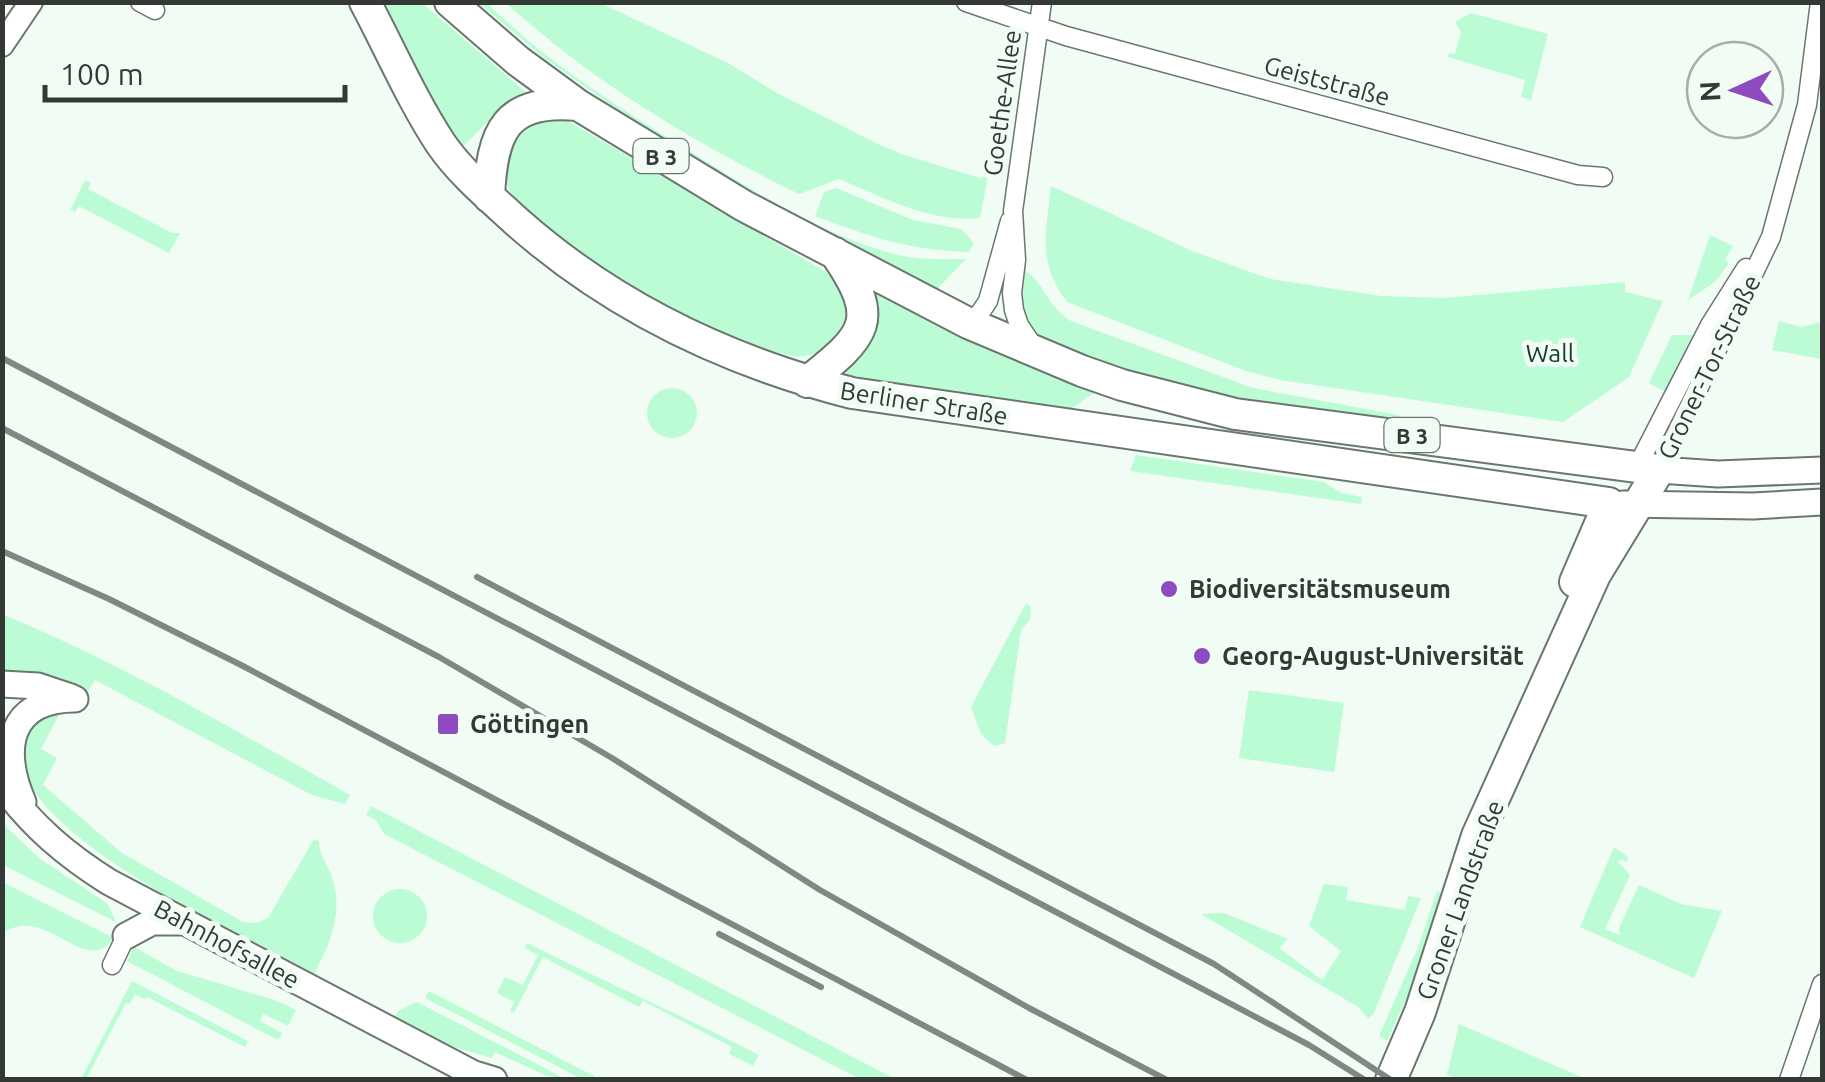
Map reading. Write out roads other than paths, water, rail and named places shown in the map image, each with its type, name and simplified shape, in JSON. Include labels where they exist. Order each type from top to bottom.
[{"type":"main road","name":"Berliner Straße","points":[[365,2],[442,144],[489,197],[588,279],[695,340],[807,382],[852,394],[1624,504]]},
{"type":"main road","name":"B 3","points":[[450,2],[578,106],[744,206],[968,323],[1038,353],[1122,385],[1236,414],[1648,468]]},
{"type":"main road","points":[[489,197],[492,152],[500,129],[530,108],[550,104],[578,106]]},
{"type":"main road","points":[[807,382],[848,349],[861,325],[859,292],[834,251]]},
{"type":"main road","points":[[1648,468],[1718,474],[1822,470]]},
{"type":"main road","name":"Groner-Tor-Straße","points":[[1624,504],[1648,468]]},
{"type":"main road","points":[[1624,504],[1752,506],[1822,502]]},
{"type":"main road","name":"Groner Landstraße","points":[[1391,1080],[1433,974],[1477,836],[1624,504]]},
{"type":"main road","points":[[2,684],[46,688],[75,699],[36,708],[20,720],[11,737],[12,772],[34,824]]},
{"type":"main road","name":"Bahnhofsallee","points":[[2,785],[34,824],[69,857],[109,882],[482,1078]]},
{"type":"main road","points":[[2,810],[34,824]]},
{"type":"main road","points":[[109,882],[126,913],[126,936],[152,922],[186,922]]},
{"type":"street","points":[[3,44],[28,2]]},
{"type":"street","name":"Geiststraße","points":[[966,2],[1038,28],[1578,175],[1604,177]]},
{"type":"street","name":"Goethe-Allee","points":[[968,323],[988,301],[1013,211],[1042,2]]},
{"type":"street","name":"Groner-Tor-Straße","points":[[1648,468],[1710,324],[1773,226],[1808,105],[1820,2]]},
{"type":"street","name":"Goethe-Allee","points":[[1013,211],[1014,310],[1038,353]]},
{"type":"street","name":"Bahnhofsallee","points":[[112,965],[126,936]]},
{"type":"street","points":[[1789,1080],[1822,984]]},
{"type":"railway","points":[[2,358],[1309,1045],[1365,1080]]},
{"type":"railway","points":[[2,428],[439,657],[612,758],[820,890],[1029,1008],[1167,1080]]},
{"type":"railway","points":[[2,551],[241,665],[1027,1080]]},
{"type":"railway","points":[[477,577],[1214,964],[1391,1080]]},
{"type":"railway","points":[[719,934],[821,987]]},
{"type":"place","name":"Biodiversitätsmuseum","points":[[1169,589]]},
{"type":"place","name":"Georg-August-Universität","points":[[1202,656]]},
{"type":"place","name":"Göttingen","points":[[448,724]]},
{"type":"park label","name":"Wall","points":[[1550,353]]}]
